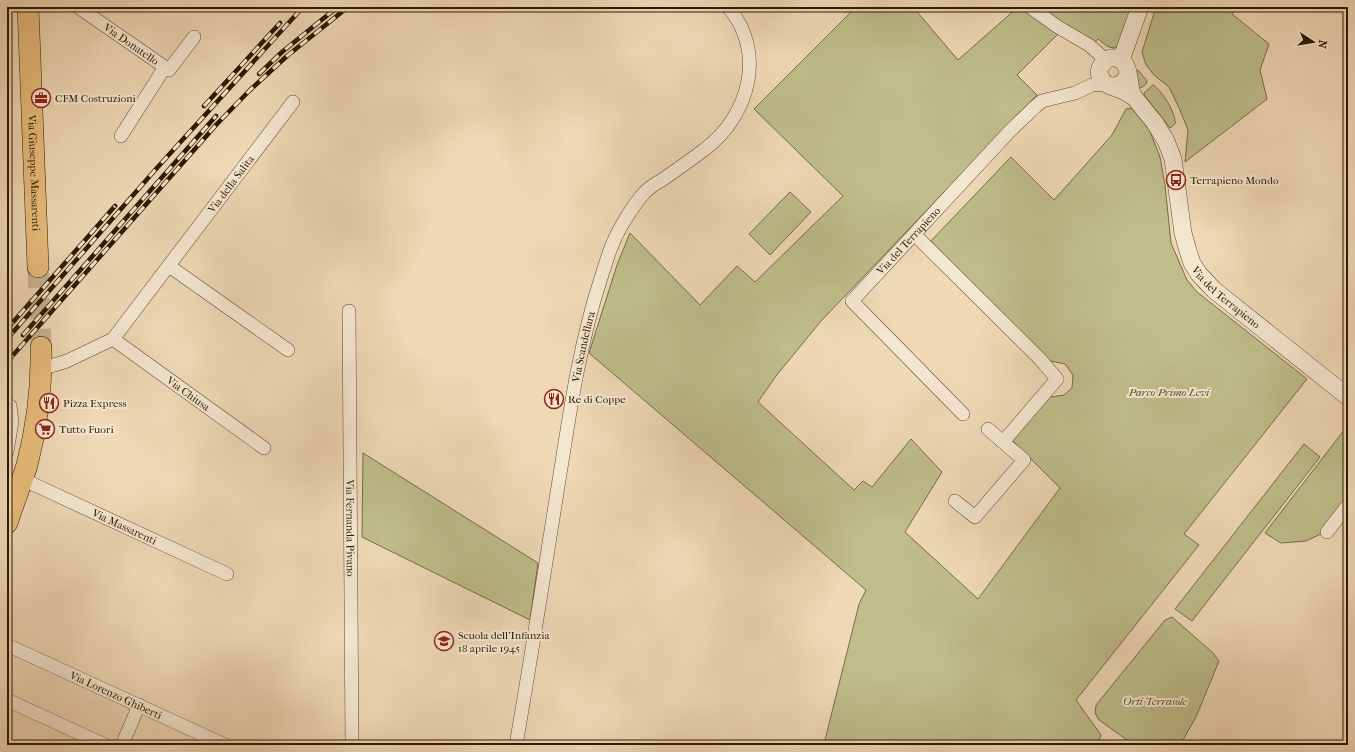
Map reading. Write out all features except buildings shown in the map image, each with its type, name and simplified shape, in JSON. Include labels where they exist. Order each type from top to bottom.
[{"type":"main road","name":"Via Giuseppe Massarenti","points":[[28,7],[38,267]]},
{"type":"main road","points":[[7,523],[22,479],[32,442],[37,416],[41,369],[41,347]]},
{"type":"street","name":"Via Donatello","points":[[78,7],[169,70],[194,37]]},
{"type":"street","name":"Via Scandellara","points":[[516,745],[568,422],[582,346],[594,300],[613,243],[635,205],[646,191],[706,148],[725,131],[738,110],[746,90],[749,67],[749,46],[741,26],[728,7]]},
{"type":"street","name":"Via del Terrapieno","points":[[1030,7],[1058,27],[1089,45],[1124,90],[1133,96],[1163,134],[1170,149],[1174,168],[1184,237],[1192,263],[1199,274],[1214,290],[1348,397]]},
{"type":"street","points":[[1112,73],[1140,7]]},
{"type":"street","name":"Via Donatello","points":[[121,136],[165,67]]},
{"type":"street","name":"Via del Terrapieno","points":[[963,414],[852,301],[915,235],[1009,132],[1036,106],[1042,101],[1051,98],[1075,93],[1112,73]]},
{"type":"street","name":"Via della Salita","points":[[41,369],[67,360],[113,339],[293,102]]},
{"type":"street","points":[[915,235],[1040,359],[1057,379],[1003,442]]},
{"type":"street","points":[[169,266],[288,350]]},
{"type":"street","name":"Via Fernanda Pivano","points":[[349,310],[352,745]]},
{"type":"street","name":"Via Chiusa","points":[[113,339],[264,448]]},
{"type":"street","points":[[7,452],[12,421],[8,405]]},
{"type":"street","points":[[955,501],[975,517],[1024,460],[988,429]]},
{"type":"street","name":"Via Massarenti","points":[[22,479],[226,574]]},
{"type":"street","points":[[1327,532],[1348,505]]},
{"type":"street","name":"Via Lorenzo Ghiberti","points":[[7,645],[225,745]]},
{"type":"street","points":[[7,700],[105,745]]},
{"type":"street","points":[[122,745],[138,705]]},
{"type":"green space","name":"Parco Primo Levi","points":[[856,7],[913,7],[958,60],[1018,7],[1132,7],[1119,46],[1113,48],[1107,46],[1098,39],[1088,50],[1059,33],[1017,75],[1037,95],[821,321],[776,376],[758,402],[854,490],[863,481],[872,487],[911,439],[942,472],[905,532],[978,599],[1060,488],[1010,438],[1050,397],[1064,395],[1072,388],[1073,375],[1065,364],[1046,360],[929,243],[1011,157],[1054,200],[1112,135],[1126,109],[1132,108],[1149,129],[1160,157],[1165,185],[1171,243],[1187,280],[1197,292],[1307,379],[1184,534],[1199,545],[1076,700],[1101,735],[1097,745],[832,745],[825,740],[859,604],[866,590],[589,353],[617,265],[630,233],[700,305],[737,266],[755,282],[843,196],[754,109]]},
{"type":"green space","points":[[1156,7],[1235,7],[1232,14],[1269,44],[1260,70],[1267,99],[1185,162],[1188,130],[1169,87],[1155,76],[1146,65],[1142,52]]},
{"type":"green space","points":[[1138,70],[1147,81],[1141,88],[1139,87],[1136,76],[1136,71]]},
{"type":"green space","points":[[1153,85],[1161,92],[1174,115],[1175,124],[1170,128],[1144,95],[1144,93]]},
{"type":"green space","points":[[790,192],[811,212],[770,255],[749,234]]},
{"type":"green space","points":[[1348,425],[1348,498],[1323,533],[1306,541],[1281,543],[1265,533]]},
{"type":"green space","points":[[1304,444],[1320,457],[1192,621],[1175,609]]},
{"type":"green space","points":[[363,453],[538,563],[530,620],[362,537]]},
{"type":"green space","name":"Orti Terrasole","points":[[1172,617],[1213,653],[1219,661],[1196,717],[1180,745],[1134,745],[1099,720],[1095,713],[1096,705],[1165,620]]},
{"type":"tunnel","points":[[38,267],[41,347]]},
{"type":"railway","points":[[7,339],[156,169],[303,7]]},
{"type":"railway","points":[[7,362],[217,124],[250,90],[287,56],[348,7]]},
{"type":"railway","points":[[259,74],[282,52],[335,9]]},
{"type":"railway","points":[[204,106],[280,23]]},
{"type":"railway","points":[[23,335],[216,116]]},
{"type":"railway","points":[[7,329],[115,206]]},
{"type":"place","name":"CFM Costruzioni","points":[[41,98]]},
{"type":"place","name":"Terrapieno Mondo","points":[[1176,180]]},
{"type":"place","name":"Re di Coppe","points":[[554,399]]},
{"type":"place","name":"Pizza Express","points":[[49,403]]},
{"type":"place","name":"Tutto Fuori","points":[[45,429]]},
{"type":"place","name":"Scuola dell'Infanzia 18 aprile 1945","points":[[444,641]]}]
